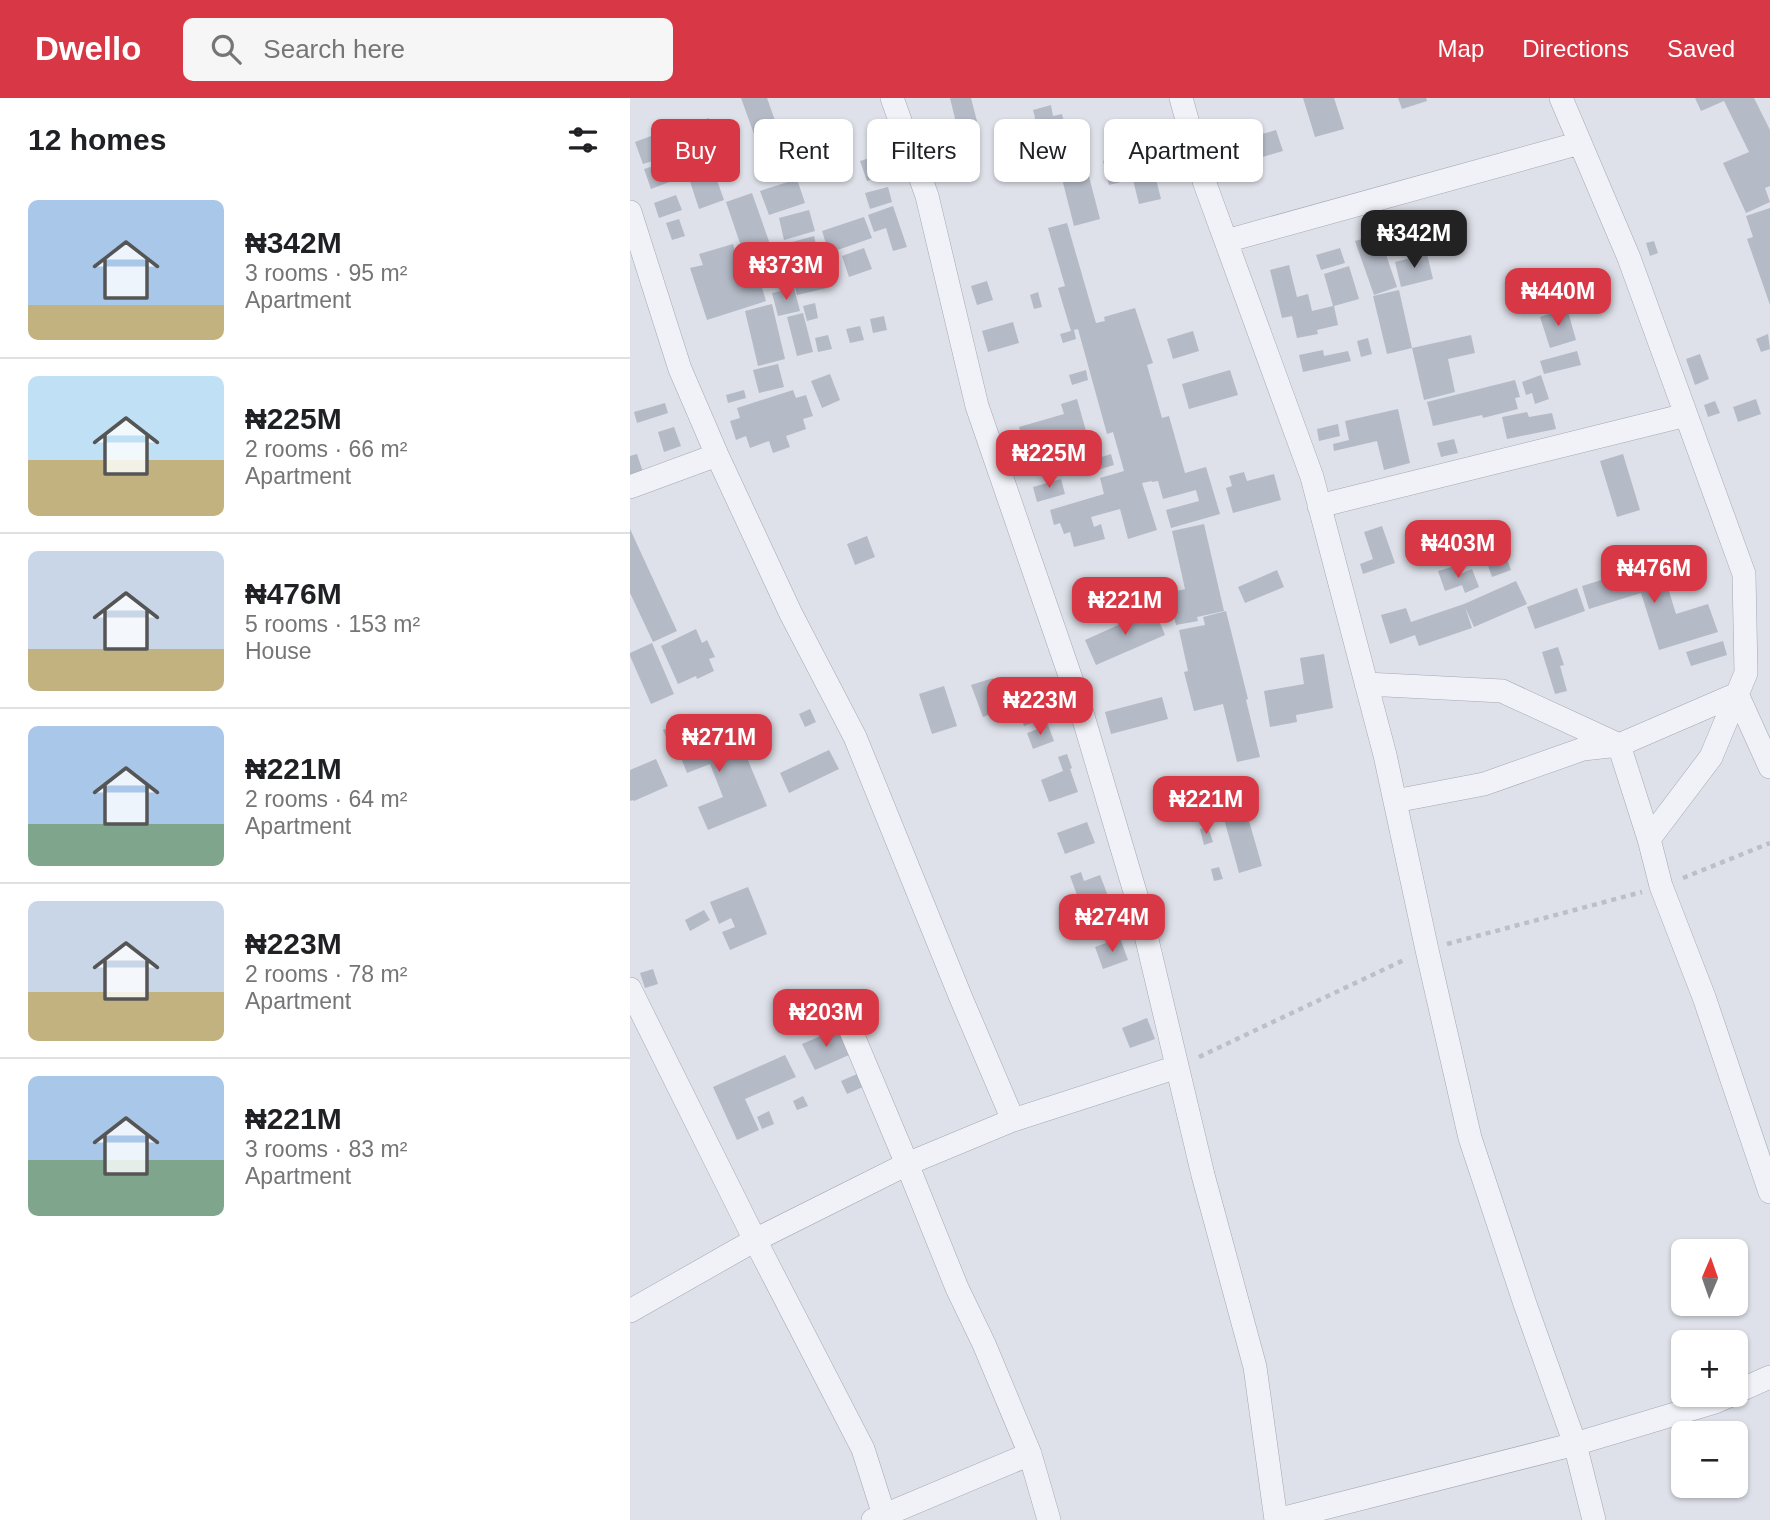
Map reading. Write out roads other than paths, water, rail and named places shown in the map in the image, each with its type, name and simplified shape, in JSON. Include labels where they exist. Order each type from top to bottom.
[{"type":"street","points":[[892,98],[927,196],[977,406],[1077,696],[1130,877],[1203,1175],[1255,1367],[1276,1520],[1575,1444],[1698,1407]]},
{"type":"street","points":[[1181,98],[1205,181],[1312,477],[1395,801],[1470,1138],[1575,1444],[1594,1520]]},
{"type":"street","points":[[1561,98],[1629,258],[1744,574],[1746,673],[1711,757],[1649,839]]},
{"type":"street","points":[[1226,241],[1580,143]]},
{"type":"street","points":[[630,212],[680,369],[791,614],[855,737],[1013,1120]]},
{"type":"street","points":[[1319,506],[1686,415]]},
{"type":"street","points":[[630,487],[717,455]]},
{"type":"street","points":[[1366,684],[1502,691],[1619,745],[1661,886],[1704,997],[1770,1192]]},
{"type":"street","points":[[1395,801],[1484,784],[1583,749],[1619,745],[1737,694]]},
{"type":"street","points":[[1737,694],[1770,767]]},
{"type":"street","points":[[630,989],[863,1449],[878,1518],[1030,1454]]},
{"type":"street","points":[[846,1019],[957,1289],[984,1344],[1030,1454],[1049,1520]]},
{"type":"street","points":[[630,1311],[755,1240],[907,1164],[1013,1120],[1177,1067]]},
{"type":"street","points":[[1748,1387],[1770,1377]]}]
